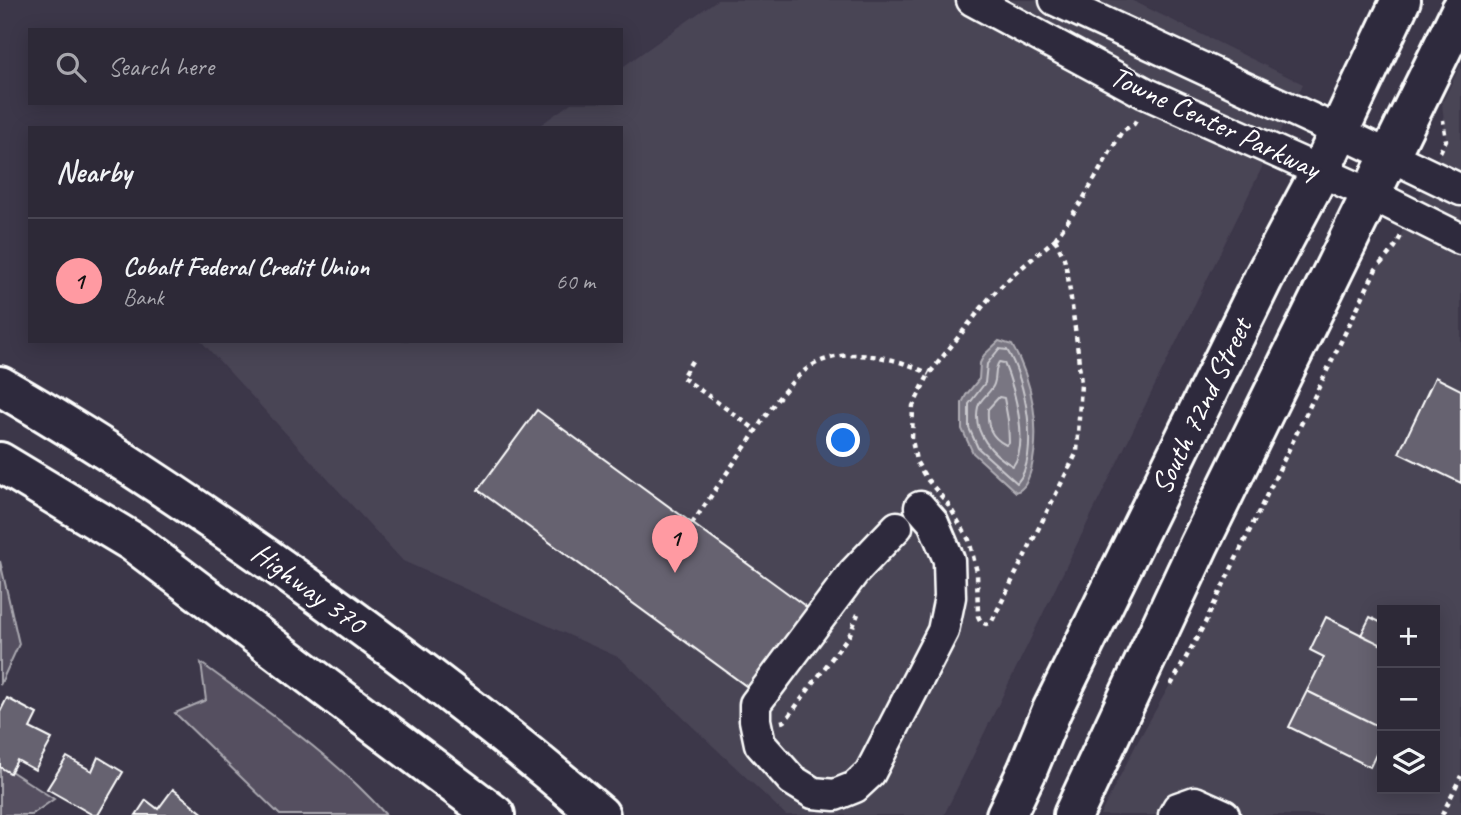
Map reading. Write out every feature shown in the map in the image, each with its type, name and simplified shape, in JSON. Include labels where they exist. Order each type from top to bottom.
[{"type":"main road","name":"South 72nd Street","points":[[1006,815],[1052,710],[1263,279],[1320,172],[1401,0]]},
{"type":"main road","name":"South 72nd Street","points":[[1073,815],[1199,545],[1461,10]]},
{"type":"main road","name":"Highway 370","points":[[0,386],[224,528],[335,607],[433,678],[600,815]]},
{"type":"main road","points":[[0,462],[133,542],[495,815]]},
{"type":"street","name":"Towne Center Parkway","points":[[972,0],[1146,93],[1371,194],[1461,239]]},
{"type":"street","name":"Towne Center Parkway","points":[[1055,0],[1461,190]]},
{"type":"street","points":[[897,527],[854,572],[755,704],[760,744],[792,780],[813,793],[835,795],[855,787],[870,773],[943,631],[950,597],[949,560],[933,522],[920,507]]},
{"type":"street","points":[[1174,815],[1178,808],[1195,802],[1224,815]]},
{"type":"path","points":[[1055,239],[1064,258],[1068,277],[1079,357],[1081,410],[1077,452],[992,621],[986,624],[981,622],[978,616],[977,572],[970,540],[948,504],[926,478],[916,461],[912,439],[913,406],[929,374],[991,296],[1055,239],[1082,201],[1122,131],[1134,124],[1140,114]]},
{"type":"path","points":[[1170,686],[1205,623],[1376,270],[1395,247]]},
{"type":"path","points":[[692,524],[775,402],[804,371],[850,353],[910,363],[929,374]]},
{"type":"path","points":[[692,361],[682,377],[756,430]]},
{"type":"path","points":[[1442,815],[1461,776]]},
{"type":"shaded area","points":[[717,0],[1131,0],[1303,84],[944,815],[786,815],[620,658],[403,561],[203,343],[623,343],[623,126],[539,126],[568,105],[623,105],[623,67]]},
{"type":"shaded area","points":[[1461,64],[1461,815],[1100,815],[1138,741],[1205,623],[1376,269],[1395,247],[1446,140],[1442,103]]},
{"type":"shaded area","points":[[0,561],[19,644],[0,685]]},
{"type":"shaded area","points":[[201,663],[321,753],[386,815],[280,815],[175,713],[206,700]]},
{"type":"shaded area","points":[[0,764],[54,799],[31,815],[0,815]]},
{"type":"water","points":[[999,341],[1012,345],[1019,359],[1030,390],[1035,422],[1031,470],[1024,486],[1016,492],[973,453],[962,429],[962,403],[979,379],[980,363],[984,355]]},
{"type":"building","points":[[1435,377],[1461,390],[1461,483],[1399,453]]},
{"type":"building","points":[[537,410],[827,622],[768,702],[478,490]]},
{"type":"building","points":[[1326,617],[1377,642],[1377,726],[1307,691],[1324,657],[1310,650]]},
{"type":"building","points":[[1370,617],[1377,620],[1377,643],[1361,635]]},
{"type":"building","points":[[1307,691],[1377,726],[1377,752],[1370,767],[1289,727]]},
{"type":"building","points":[[7,698],[37,714],[30,728],[52,739],[35,770],[17,760],[10,773],[0,767],[0,712]]},
{"type":"building","points":[[67,757],[92,771],[98,757],[123,772],[98,815],[93,815],[47,789]]},
{"type":"building","points":[[173,789],[205,815],[136,815],[146,800],[158,809]]},
{"type":"place","name":"Cobalt Federal Credit Union","points":[[675,573]]}]
